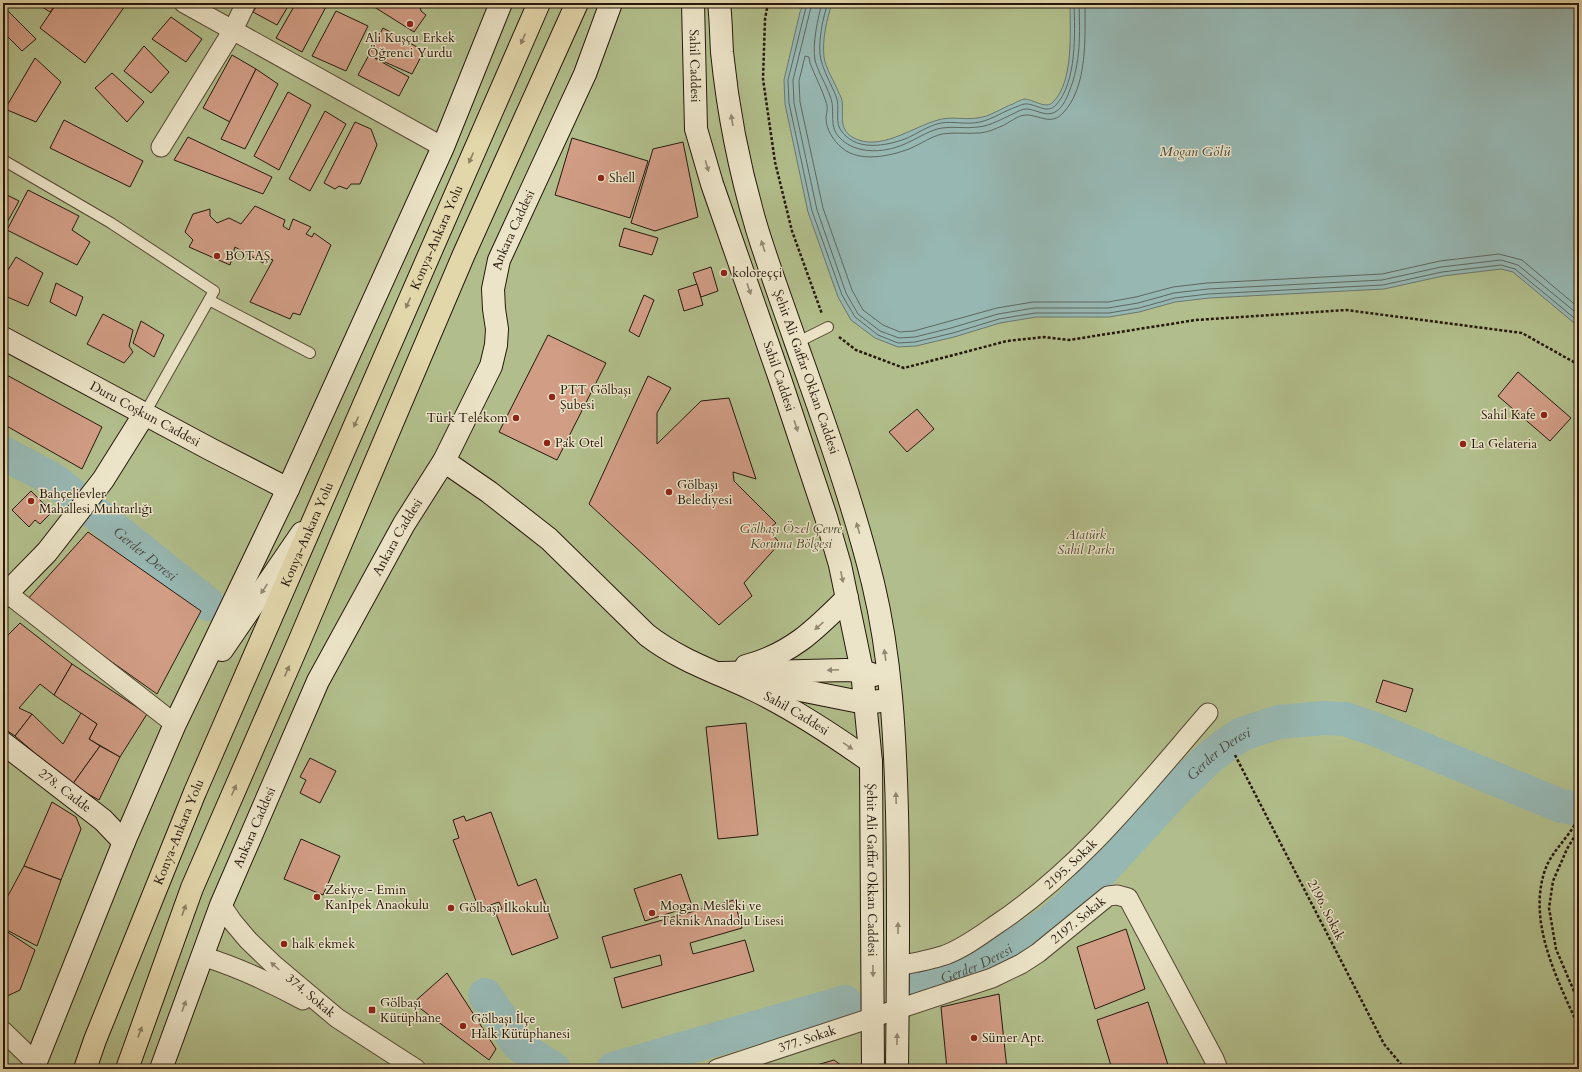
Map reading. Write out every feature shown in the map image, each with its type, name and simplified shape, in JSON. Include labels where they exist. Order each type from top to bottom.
[{"type":"highway","name":"Konya-Ankara Yolu","points":[[86,1069],[95,1040],[189,806],[539,3]]},
{"type":"highway","points":[[127,1069],[195,882],[464,254],[577,3]]},
{"type":"street","points":[[184,3],[443,147]]},
{"type":"street","points":[[161,147],[233,30],[246,3]]},
{"type":"street","name":"Ankara Caddesi","points":[[161,1069],[221,905],[318,681],[404,524],[444,461],[491,366],[496,345],[497,329],[493,289],[499,260],[585,74],[611,3]]},
{"type":"street","name":"Sahil Caddesi","points":[[693,3],[696,129],[712,184],[826,517],[840,565],[847,598]]},
{"type":"street","name":"Şehit Ali Gaffar Okkan Caddesi","points":[[719,3],[722,52],[728,98],[741,168],[757,228],[847,493],[873,585],[882,635],[892,703],[898,844],[897,1069]]},
{"type":"street","points":[[3,1031],[34,1066],[124,842],[178,716],[288,489],[443,147],[494,6]]},
{"type":"street","name":"Duru Coşkun Caddesi","points":[[3,338],[288,489]]},
{"type":"street","points":[[145,413],[103,480],[47,552],[5,595],[178,716]]},
{"type":"street","name":"Sahil Caddesi","points":[[444,461],[489,492],[548,539],[652,639],[681,658],[780,703],[806,718],[871,762]]},
{"type":"street","points":[[178,716],[318,510]]},
{"type":"street","points":[[716,673],[765,661],[781,653],[801,641],[820,626],[847,598]]},
{"type":"street","name":"Şehit Ali Gaffar Okkan Caddesi","points":[[847,598],[862,671],[871,762],[874,1069]]},
{"type":"street","points":[[716,673],[846,670],[862,671],[873,674],[883,683],[892,703]]},
{"type":"street","points":[[716,673],[866,709],[882,700],[892,703]]},
{"type":"street","name":"2195. Sokak","points":[[898,966],[945,955],[969,942],[1030,901],[1099,838],[1208,713]]},
{"type":"street","name":"278. Cadde","points":[[3,744],[103,820],[124,842]]},
{"type":"street","name":"2197. Sokak","points":[[898,1009],[992,978],[1022,964],[1038,953],[1108,896],[1117,895],[1128,898],[1218,1069]]},
{"type":"street","name":"374. Sokak","points":[[221,905],[248,940],[274,965],[337,1018],[416,1069]]},
{"type":"street","points":[[202,956],[250,973],[337,1018]]},
{"type":"street","name":"377. Sokak","points":[[717,1069],[898,1009]]},
{"type":"lane","points":[[3,160],[111,223],[214,290],[145,413]]},
{"type":"lane","points":[[209,300],[310,353]]},
{"type":"lane","points":[[796,343],[828,327]]},
{"type":"path","points":[[768,3],[765,19],[763,79],[775,162],[792,231],[818,304],[828,327],[856,350],[904,368],[1007,342],[1044,337],[1069,340],[1196,320],[1346,310],[1522,333],[1579,365]]},
{"type":"path","name":"2196. Sokak","points":[[1235,755],[1384,1044],[1405,1069]]},
{"type":"path","points":[[1579,816],[1554,853],[1546,869],[1541,886],[1540,898],[1543,936],[1560,984],[1579,1028]]},
{"type":"path","points":[[1579,829],[1567,849],[1553,881],[1549,908],[1556,949],[1579,1003]]},
{"type":"green space","name":"Gölbaşı Özel Çevre Koruma Bölgesi","points":[[3,3],[1579,3],[1579,1069],[3,1069]]},
{"type":"water","name":"Mogan Gölü","points":[[804,3],[832,3],[824,36],[824,57],[828,70],[842,99],[843,125],[845,130],[852,137],[862,141],[873,142],[895,137],[928,123],[943,119],[986,116],[1024,99],[1028,99],[1043,105],[1053,102],[1060,93],[1065,82],[1068,69],[1070,3],[1579,3],[1579,327],[1513,272],[1501,269],[1443,276],[1384,289],[1209,298],[1175,302],[1139,312],[1109,317],[1036,317],[1000,323],[954,337],[916,346],[898,347],[875,338],[851,320],[838,297],[808,212],[785,104],[784,80],[800,12]]},
{"type":"building","points":[[36,3],[57,3],[50,12]]},
{"type":"building","points":[[57,3],[127,3],[85,63],[40,28]]},
{"type":"building","points":[[259,3],[290,3],[277,25],[253,12]]},
{"type":"building","points":[[296,3],[328,3],[302,52],[276,38]]},
{"type":"building","name":"Ali Kuşçu Erkek Öğrenci Yurdu","points":[[368,3],[419,3],[421,11],[426,15],[414,32]]},
{"type":"building","points":[[3,6],[36,39],[22,51],[3,32]]},
{"type":"building","points":[[336,11],[368,26],[346,71],[312,56]]},
{"type":"building","points":[[171,17],[202,39],[186,62],[152,39]]},
{"type":"building","points":[[383,28],[424,51],[412,74],[369,55]]},
{"type":"building","points":[[144,46],[169,72],[151,93],[124,71]]},
{"type":"building","points":[[232,55],[256,69],[230,122],[203,108]]},
{"type":"building","points":[[369,55],[409,77],[399,96],[358,75]]},
{"type":"building","points":[[35,58],[61,82],[36,122],[5,109]]},
{"type":"building","points":[[256,69],[278,84],[245,149],[221,139]]},
{"type":"building","points":[[112,73],[144,102],[127,122],[95,88]]},
{"type":"building","points":[[288,92],[311,105],[279,170],[254,156]]},
{"type":"building","points":[[325,111],[346,124],[310,191],[289,179]]},
{"type":"building","points":[[64,120],[143,161],[130,187],[50,148]]},
{"type":"building","points":[[355,122],[371,129],[377,145],[360,184],[351,184],[347,189],[339,186],[335,189],[324,183]]},
{"type":"building","points":[[188,137],[272,177],[263,194],[174,160]]},
{"type":"building","points":[[572,138],[648,161],[630,218],[555,195]]},
{"type":"building","points":[[683,142],[698,217],[655,231],[631,223],[653,149]]},
{"type":"building","points":[[28,190],[79,216],[72,230],[90,242],[77,265],[7,230]]},
{"type":"building","points":[[3,193],[19,201],[4,228],[3,227]]},
{"type":"building","points":[[255,206],[285,220],[283,226],[289,230],[293,219],[311,227],[306,234],[312,237],[314,233],[331,245],[300,315],[293,313],[290,319],[250,302],[273,260],[267,258],[263,263],[235,247],[230,265],[189,247],[193,240],[185,232],[193,214],[210,209],[210,216],[217,223],[229,218],[241,224]]},
{"type":"building","points":[[624,228],[658,238],[652,255],[619,246]]},
{"type":"building","points":[[16,257],[43,273],[28,306],[3,295],[3,278]]},
{"type":"building","points":[[711,267],[718,291],[701,297],[693,273]]},
{"type":"building","points":[[56,283],[83,297],[76,316],[50,302]]},
{"type":"building","points":[[697,284],[703,305],[684,311],[678,290]]},
{"type":"building","points":[[644,295],[654,300],[639,337],[629,331]]},
{"type":"building","points":[[103,314],[133,330],[129,346],[133,352],[124,363],[87,344]]},
{"type":"building","points":[[141,321],[164,335],[154,357],[133,343]]},
{"type":"building","name":"PTT Gölbaşı Şubesi","points":[[548,335],[606,363],[557,460],[499,432]]},
{"type":"building","points":[[1518,372],[1571,418],[1550,441],[1498,396]]},
{"type":"building","points":[[3,373],[102,427],[82,469],[3,424]]},
{"type":"building","name":"Gölbaşı Belediyesi","points":[[648,376],[671,388],[657,413],[657,444],[701,401],[729,398],[756,479],[733,472],[734,481],[776,523],[768,530],[780,543],[744,583],[752,596],[719,625],[589,504]]},
{"type":"building","points":[[917,409],[934,429],[907,452],[889,432]]},
{"type":"building","name":"Bahçelievler Mahallesi Muhtarlığı","points":[[31,491],[52,512],[40,524],[35,520],[29,527],[12,510]]},
{"type":"building","points":[[88,532],[201,611],[157,694],[26,601]]},
{"type":"building","points":[[20,623],[72,664],[54,695],[40,684],[19,708],[32,714],[15,736],[3,728],[3,640]]},
{"type":"building","points":[[72,664],[147,714],[120,757],[89,739],[97,724],[54,695]]},
{"type":"building","points":[[1383,680],[1413,689],[1406,712],[1376,702]]},
{"type":"building","points":[[81,713],[97,724],[89,739],[100,746],[72,785],[15,736],[32,714],[63,744]]},
{"type":"building","points":[[746,723],[758,835],[718,839],[706,727]]},
{"type":"building","points":[[100,746],[120,757],[99,800],[72,785]]},
{"type":"building","points":[[310,758],[336,771],[320,803],[300,793],[306,780],[300,777]]},
{"type":"building","points":[[52,802],[76,817],[81,829],[61,880],[24,866]]},
{"type":"building","points":[[491,812],[518,886],[536,879],[558,938],[512,955],[495,911],[502,909],[499,902],[479,909],[453,840],[459,838],[453,820],[464,816],[466,821]]},
{"type":"building","points":[[301,839],[340,856],[323,895],[284,879]]},
{"type":"building","points":[[24,866],[61,880],[37,946],[3,928],[3,905]]},
{"type":"building","points":[[681,874],[692,906],[645,921],[634,889]]},
{"type":"building","points":[[734,900],[742,928],[690,943],[693,954],[745,940],[754,971],[622,1008],[614,978],[662,965],[660,955],[611,968],[602,937]]},
{"type":"building","points":[[3,929],[35,950],[20,990],[3,998]]},
{"type":"building","points":[[1126,929],[1145,989],[1095,1009],[1077,947]]},
{"type":"building","name":"Gölbaşı İlçe Halk Kütüphanesi","points":[[447,973],[496,1049],[489,1060],[413,1003]]},
{"type":"building","name":"Sümer Apt.","points":[[999,994],[1007,1069],[947,1069],[941,1007]]},
{"type":"building","points":[[1148,1002],[1168,1065],[1156,1069],[1112,1069],[1097,1020]]},
{"type":"building","points":[[834,1060],[846,1069],[803,1069]]},
{"type":"waterway","name":"Gerder Deresi","points":[[3,453],[54,480],[208,604]]},
{"type":"waterway","name":"Gerder Deresi","points":[[917,984],[945,977],[976,966],[1005,951],[1050,922],[1072,903],[1176,790],[1209,758],[1242,734],[1279,722],[1324,718],[1345,719],[1372,728],[1561,806],[1579,809]]},
{"type":"waterway","name":"Gerder Deresi","points":[[485,995],[518,1044],[554,1069]]},
{"type":"waterway","name":"Gerder Deresi","points":[[613,1069],[845,1002]]},
{"type":"place","name":"Ali Kuşçu Erkek Öğrenci Yurdu","points":[[410,24]]},
{"type":"place","name":"Shell","points":[[601,178]]},
{"type":"place","name":"BOTAŞ","points":[[217,256]]},
{"type":"place","name":"koloreççi","points":[[724,273]]},
{"type":"place","name":"PTT Gölbaşı Şubesi","points":[[552,397]]},
{"type":"place","name":"Sahil Kafe","points":[[1544,415]]},
{"type":"place","name":"Türk Telekom","points":[[516,418]]},
{"type":"place","name":"Pak Otel","points":[[547,443]]},
{"type":"place","name":"La Gelateria","points":[[1463,444]]},
{"type":"place","name":"Gölbaşı Belediyesi","points":[[669,492]]},
{"type":"place","name":"Bahçelievler Mahallesi Muhtarlığı","points":[[31,501]]},
{"type":"place","name":"Zekiye - Emin KanIpek Anaokulu","points":[[317,897]]},
{"type":"place","name":"Gölbaşı İlkokulu","points":[[451,908]]},
{"type":"place","name":"Mogan Mesleki ve Teknik Anadolu Lisesi","points":[[652,913]]},
{"type":"place","name":"halk ekmek","points":[[284,944]]},
{"type":"place","name":"Gölbaşı Kütüphane","points":[[372,1010]]},
{"type":"place","name":"Gölbaşı İlçe Halk Kütüphanesi","points":[[463,1026]]},
{"type":"place","name":"Sümer Apt.","points":[[974,1038]]},
{"type":"park label","name":"Atatürk Sahil Parkı","points":[[1086,542]]}]
